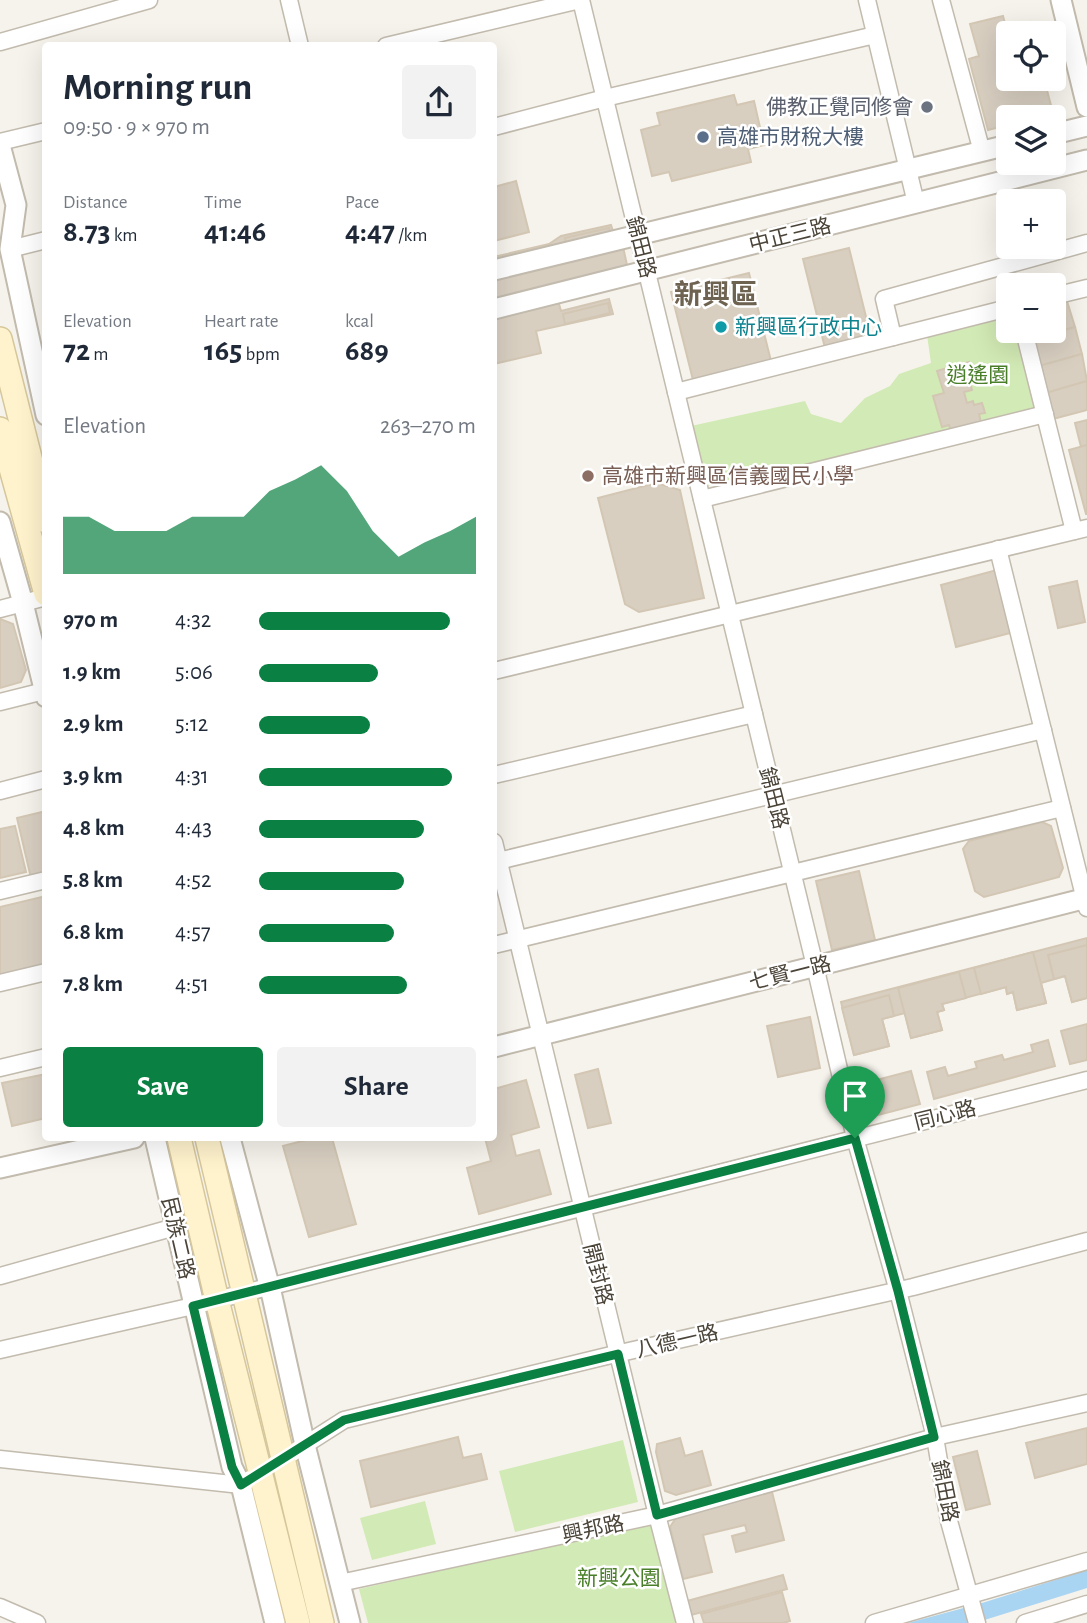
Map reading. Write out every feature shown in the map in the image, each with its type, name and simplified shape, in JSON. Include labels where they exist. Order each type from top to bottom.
[{"type":"main road","points":[[0,339],[5,388],[5,429],[42,579]]},
{"type":"main road","points":[[5,429],[42,512]]},
{"type":"main road","name":"民族二路","points":[[180,1141],[217,1300],[251,1479],[286,1577],[298,1623]]},
{"type":"main road","points":[[208,1141],[322,1623]]},
{"type":"street","points":[[0,41],[149,0]]},
{"type":"street","points":[[289,0],[299,42]]},
{"type":"street","points":[[403,42],[580,0]]},
{"type":"street","name":"錦田路","points":[[580,0],[855,1138],[898,1291],[934,1437],[949,1521],[977,1623]]},
{"type":"street","points":[[867,0],[916,203]]},
{"type":"street","points":[[941,0],[982,152]]},
{"type":"street","points":[[1061,0],[1087,107]]},
{"type":"street","points":[[497,127],[605,98],[875,35]]},
{"type":"street","points":[[1066,131],[1087,127]]},
{"type":"street","points":[[5,388],[41,379],[10,249],[16,205],[0,144],[42,132]]},
{"type":"street","name":"中正三路","points":[[497,269],[996,148]]},
{"type":"street","name":"中正三路","points":[[497,308],[1087,160]]},
{"type":"street","points":[[10,249],[42,241]]},
{"type":"street","points":[[892,337],[884,299],[1087,243]]},
{"type":"street","points":[[1066,293],[1087,288]]},
{"type":"street","points":[[676,392],[996,311]]},
{"type":"street","points":[[497,670],[1081,530],[1045,414],[1027,343]]},
{"type":"street","points":[[702,499],[1045,414]]},
{"type":"street","points":[[5,429],[42,418]]},
{"type":"street","points":[[0,524],[42,682]]},
{"type":"street","points":[[998,549],[1086,902]]},
{"type":"street","points":[[0,609],[42,596]]},
{"type":"street","points":[[0,702],[42,695]]},
{"type":"street","points":[[497,774],[754,714]]},
{"type":"street","points":[[497,862],[1043,730]]},
{"type":"street","points":[[0,791],[42,780]]},
{"type":"street","points":[[497,944],[1062,808]]},
{"type":"street","name":"開封路","points":[[497,866],[685,1623]]},
{"type":"street","points":[[0,891],[42,881]]},
{"type":"street","name":"七賢一路","points":[[497,1046],[815,966],[1086,902]]},
{"type":"street","points":[[0,983],[42,973]]},
{"type":"street","points":[[0,1068],[42,1058]]},
{"type":"street","name":"同心路","points":[[0,1350],[193,1306],[1087,1080]]},
{"type":"street","points":[[0,1168],[121,1141]]},
{"type":"street","name":"民族二路","points":[[156,1141],[232,1467],[251,1479],[275,1623]]},
{"type":"street","points":[[231,1141],[270,1286],[305,1445],[350,1623]]},
{"type":"street","points":[[0,1276],[175,1227]]},
{"type":"street","name":"八德一路","points":[[251,1479],[344,1420],[618,1354],[898,1291],[1087,1241]]},
{"type":"street","name":"興邦路","points":[[340,1583],[657,1515],[934,1437],[1087,1403]]},
{"type":"street","points":[[0,1459],[251,1479]]},
{"type":"street","points":[[874,1623],[971,1600],[1087,1560]]},
{"type":"street","points":[[1026,1623],[1087,1604]]},
{"type":"street","points":[[0,1607],[37,1623]]},
{"type":"green space","name":"逍遙園","points":[[996,321],[996,343],[1019,343],[1035,411],[717,486],[706,485],[691,426],[805,401],[811,414],[841,423],[865,398],[890,386],[899,374],[931,363],[927,335]]},
{"type":"green space","points":[[623,1440],[638,1502],[515,1532],[499,1471]]},
{"type":"green space","points":[[425,1501],[436,1544],[372,1560],[360,1518]]},
{"type":"green space","name":"新興公園","points":[[653,1523],[678,1623],[368,1623],[359,1589]]},
{"type":"water","points":[[1087,1570],[1087,1588],[975,1623],[908,1623],[982,1603]]},
{"type":"building","points":[[1003,16],[1004,21],[996,21],[996,91],[1047,91],[1051,105],[996,105],[996,128],[988,130],[969,59],[979,56],[970,24]]},
{"type":"building","name":"高雄市財稅大樓","points":[[734,95],[737,105],[754,101],[764,145],[748,149],[751,162],[672,181],[669,172],[652,176],[641,130],[660,125],[657,113]]},
{"type":"building","points":[[516,181],[529,232],[497,240],[497,186]]},
{"type":"building","points":[[611,225],[615,237],[622,242],[630,279],[557,297],[561,311],[609,299],[613,314],[536,331],[541,353],[497,363],[497,272],[502,271],[498,256],[549,244],[561,236]]},
{"type":"building","points":[[609,228],[612,237],[567,248],[565,238]]},
{"type":"building","points":[[849,248],[871,337],[825,348],[803,259]]},
{"type":"building","name":"新興區行政中心","points":[[749,273],[771,361],[693,380],[671,292]]},
{"type":"building","points":[[1066,301],[1075,327],[1066,329]]},
{"type":"building","points":[[608,303],[610,313],[565,324],[563,314]]},
{"type":"building","points":[[1075,327],[1082,354],[1039,366],[1032,343],[1066,343],[1066,329]]},
{"type":"building","points":[[1082,354],[1087,381],[1046,393],[1039,366]]},
{"type":"building","name":"逍遙園","points":[[969,362],[971,371],[967,372],[972,390],[964,392],[967,403],[982,403],[985,413],[979,414],[981,423],[951,432],[949,425],[942,427],[933,396],[944,393],[937,371]]},
{"type":"building","points":[[1087,381],[1087,410],[1053,419],[1046,393]]},
{"type":"building","points":[[1087,420],[1087,445],[1081,447],[1075,423]]},
{"type":"building","points":[[1087,445],[1087,514],[1086,514],[1069,450]]},
{"type":"building","points":[[656,483],[680,490],[704,598],[639,612],[625,604],[598,498]]},
{"type":"building","points":[[997,570],[1014,632],[956,647],[941,585]]},
{"type":"building","points":[[1077,581],[1085,622],[1058,628],[1049,587]]},
{"type":"building","points":[[0,619],[13,624],[26,670],[21,682],[0,688]]},
{"type":"building","points":[[42,812],[42,875],[31,878],[17,818]]},
{"type":"building","points":[[1042,822],[1051,826],[1063,868],[1059,877],[984,897],[975,891],[963,849],[969,841]]},
{"type":"building","points":[[15,826],[26,872],[0,878],[0,829]]},
{"type":"building","points":[[859,871],[875,940],[832,950],[816,881]]},
{"type":"building","points":[[42,897],[42,965],[0,975],[0,907]]},
{"type":"building","points":[[1087,938],[1087,998],[1072,1002],[1065,976],[1041,983],[1046,1003],[1017,1010],[1013,992],[1007,994],[1006,987],[942,1004],[944,1010],[937,1012],[942,1030],[911,1038],[905,1013],[882,1019],[889,1046],[854,1055],[841,1002]]},
{"type":"building","points":[[1087,945],[1087,998],[1072,1002],[1065,976],[1054,979],[1048,955]]},
{"type":"building","points":[[1033,952],[1046,1003],[1017,1010],[1013,992],[1007,994],[1006,987],[981,994],[974,968]]},
{"type":"building","points":[[959,972],[966,998],[942,1004],[944,1010],[937,1012],[942,1030],[911,1038],[898,988]]},
{"type":"building","points":[[889,995],[894,1016],[882,1019],[889,1046],[854,1055],[842,1008]]},
{"type":"building","points":[[810,1017],[820,1068],[778,1077],[767,1026]]},
{"type":"building","points":[[1087,1024],[1087,1060],[1070,1064],[1061,1031]]},
{"type":"building","points":[[1048,1040],[1055,1066],[934,1099],[927,1072],[945,1067],[948,1076],[977,1068],[975,1062],[1002,1055],[1004,1060],[1033,1052],[1031,1045]]},
{"type":"building","points":[[598,1069],[611,1123],[588,1128],[575,1075]]},
{"type":"building","points":[[911,1071],[920,1104],[878,1115],[869,1082]]},
{"type":"building","points":[[42,1075],[42,1119],[12,1126],[2,1083]]},
{"type":"building","points":[[526,1080],[539,1127],[511,1135],[516,1156],[539,1150],[551,1194],[479,1214],[467,1168],[491,1161],[486,1141],[497,1141],[497,1088]]},
{"type":"building","points":[[302,1141],[333,1141],[356,1224],[309,1237],[283,1146]]},
{"type":"building","points":[[1087,1428],[1087,1464],[1035,1478],[1026,1443]]},
{"type":"building","points":[[458,1437],[463,1458],[481,1454],[487,1479],[371,1507],[360,1461]]},
{"type":"building","points":[[680,1438],[685,1456],[702,1451],[711,1485],[676,1495],[665,1491],[656,1452],[657,1444]]},
{"type":"building","points":[[977,1451],[990,1504],[966,1510],[953,1457]]},
{"type":"building","points":[[772,1492],[784,1540],[736,1552],[732,1536],[747,1532],[745,1525],[703,1535],[712,1572],[683,1579],[670,1527],[678,1515]]},
{"type":"building","points":[[783,1575],[787,1589],[691,1615],[687,1601]]},
{"type":"building","points":[[782,1592],[790,1621],[783,1623],[704,1623],[701,1614]]},
{"type":"place","name":"佛教正覺同修會","points":[[927,107]]},
{"type":"place","name":"高雄市財稅大樓","points":[[703,137]]},
{"type":"place","name":"新興區行政中心","points":[[721,327]]},
{"type":"place","name":"高雄市新興區信義國民小學","points":[[588,476]]},
{"type":"district","name":"新興區","points":[[716,294]]},
{"type":"route","points":[[855,1138],[898,1291],[934,1437],[657,1515],[618,1354],[344,1420],[241,1485],[232,1467],[193,1306],[855,1138]]}]
